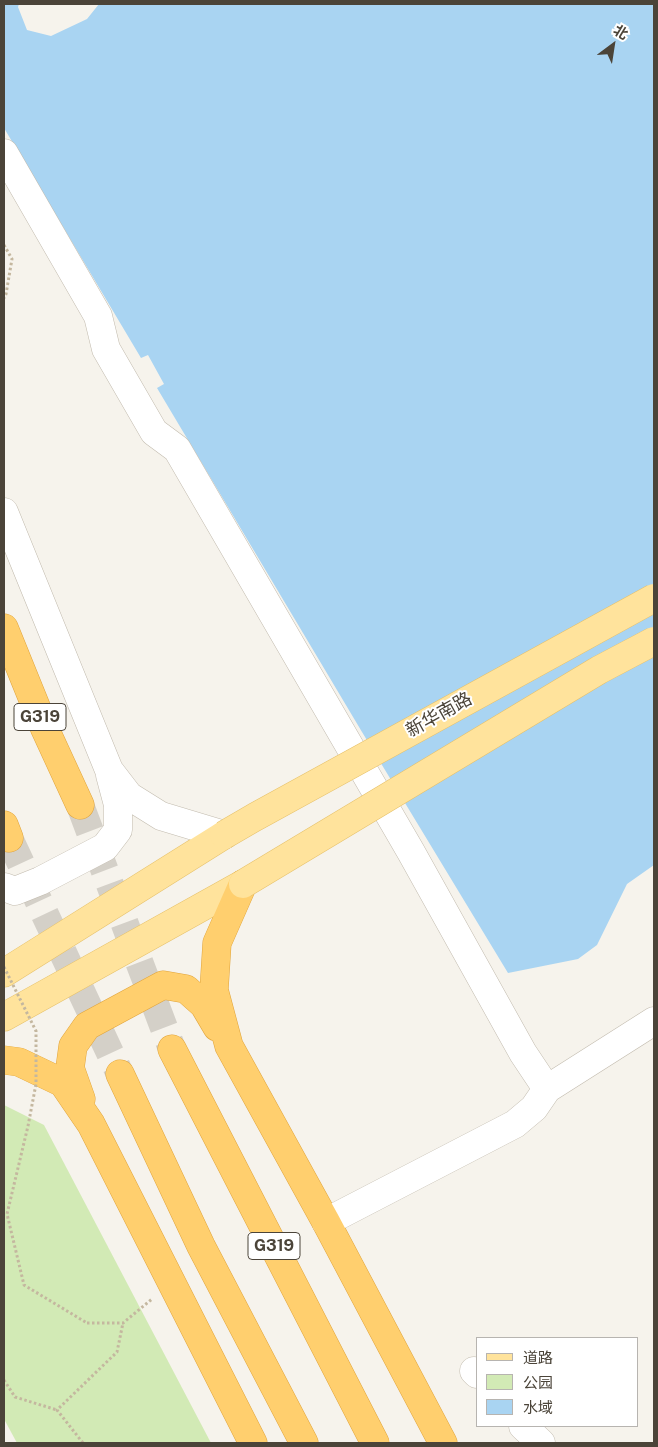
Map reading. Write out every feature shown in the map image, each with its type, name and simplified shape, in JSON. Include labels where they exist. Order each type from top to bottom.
[{"type":"highway","name":"G319","points":[[4,628],[45,729],[80,805]]},
{"type":"highway","points":[[228,1046],[214,990],[217,943],[243,884]]},
{"type":"highway","points":[[253,1443],[91,1124],[70,1068],[73,1046],[88,1026],[163,985],[186,988],[204,1005],[326,1222],[443,1443]]},
{"type":"highway","name":"G319","points":[[172,1049],[375,1443]]},
{"type":"highway","points":[[4,1060],[19,1062],[63,1083],[91,1124]]},
{"type":"highway","points":[[120,1074],[201,1246],[304,1443]]},
{"type":"main road","name":"新华南路","points":[[4,973],[255,816],[654,598]]},
{"type":"main road","points":[[4,1017],[243,884],[599,670],[654,641]]},
{"type":"street","points":[[4,153],[98,316],[106,349],[154,432],[177,449],[411,852],[523,1053],[547,1089]]},
{"type":"street","points":[[4,512],[109,770],[118,805],[118,830],[104,847],[40,881],[15,891],[4,887]]},
{"type":"street","points":[[109,770],[129,796],[161,816],[224,835]]},
{"type":"street","points":[[326,1222],[515,1124],[534,1108],[547,1089],[654,1021]]},
{"type":"street","points":[[524,1427],[541,1443]]},
{"type":"path","points":[[4,244],[12,259],[4,298]]},
{"type":"path","points":[[4,967],[36,1031],[36,1084],[7,1214],[24,1286],[87,1323],[124,1323]]},
{"type":"path","points":[[57,1410],[117,1352],[124,1323],[172,1282]]},
{"type":"path","points":[[4,1380],[15,1397],[57,1410],[83,1443]]},
{"type":"green space","points":[[4,1105],[44,1125],[211,1443],[17,1443],[4,1419]]},
{"type":"water","points":[[4,4],[19,4],[18,7],[27,30],[51,36],[87,19],[99,4],[654,4],[654,865],[627,884],[597,945],[578,959],[508,973],[362,732],[157,388],[164,384],[148,355],[141,358],[4,128]]},
{"type":"tunnel","points":[[80,805],[172,1049]]},
{"type":"tunnel","points":[[9,838],[120,1074]]}]
